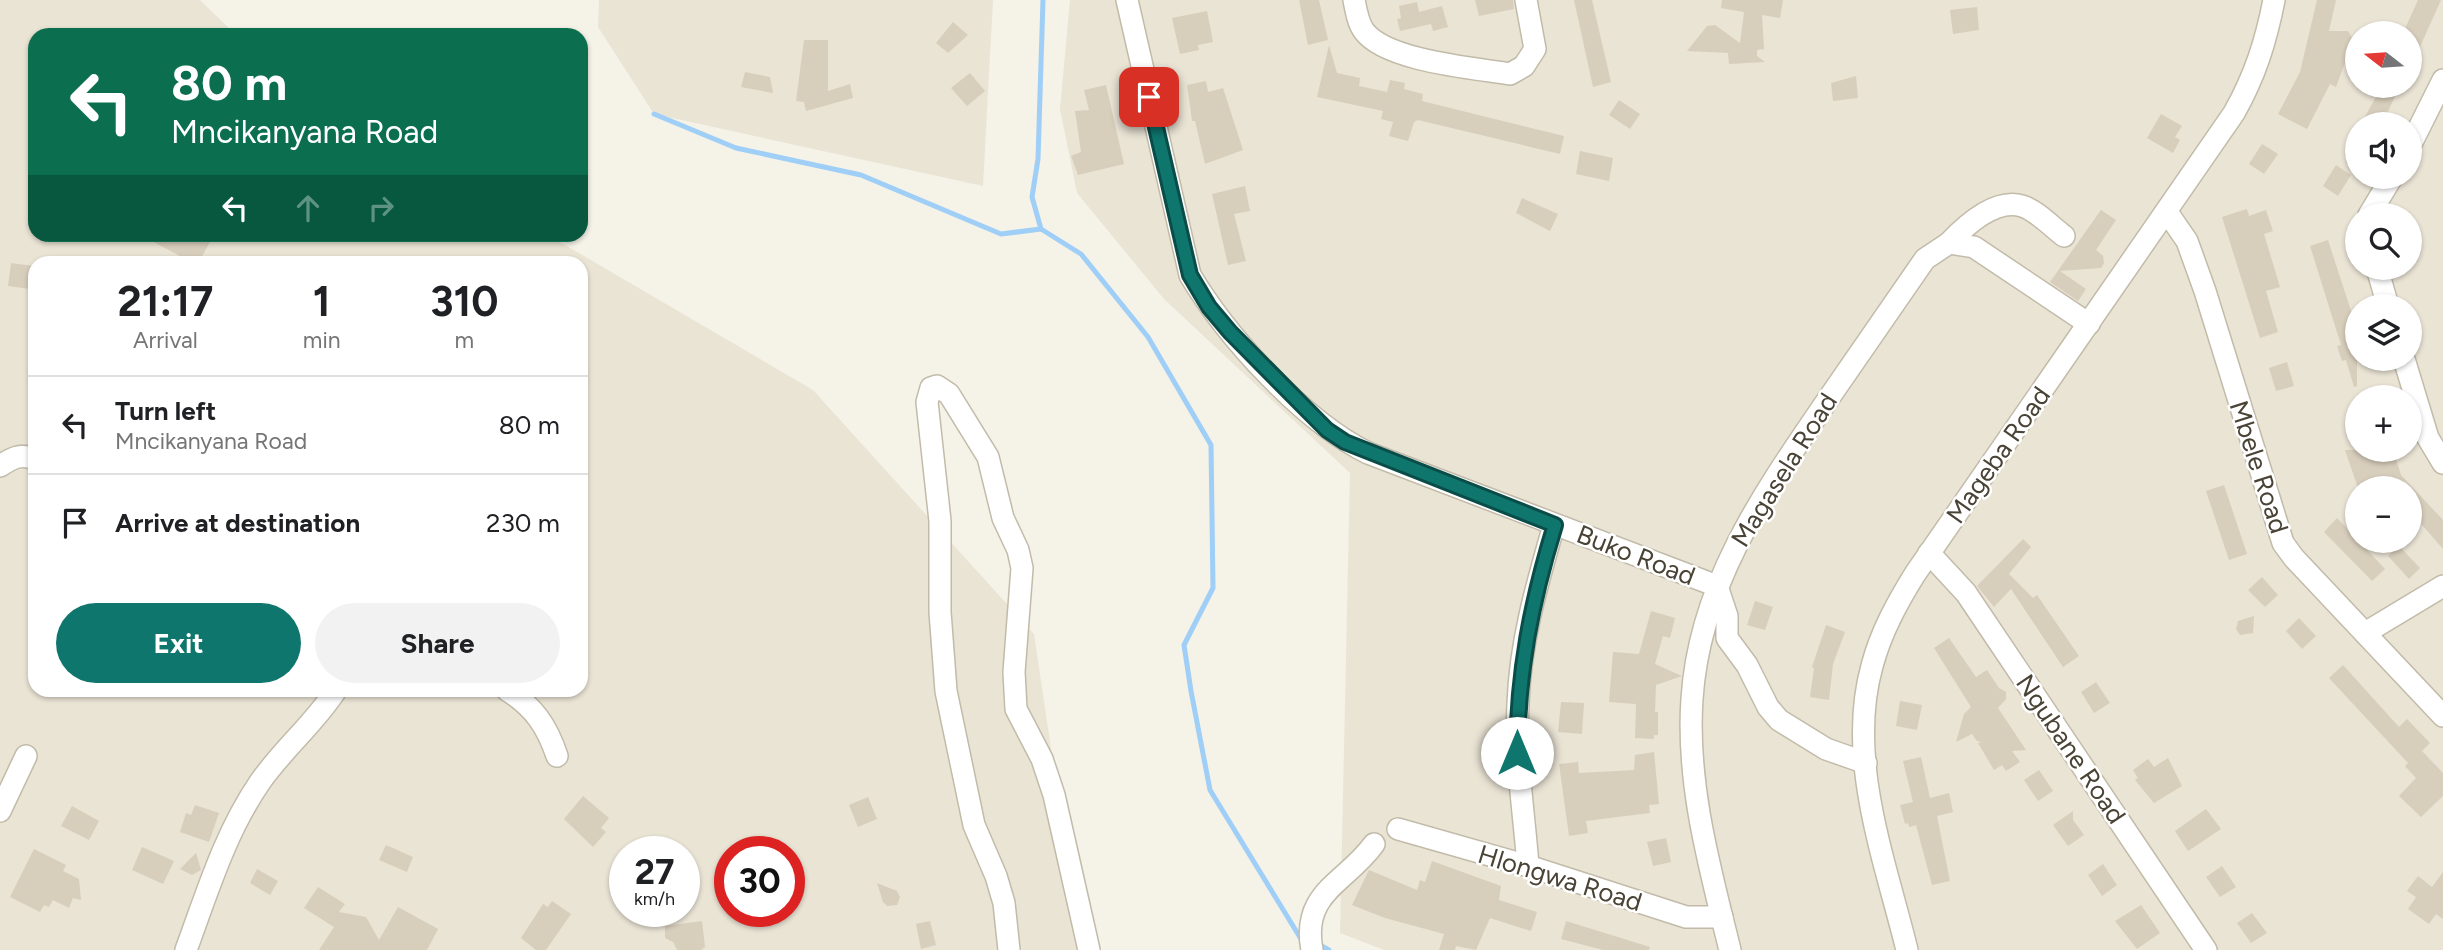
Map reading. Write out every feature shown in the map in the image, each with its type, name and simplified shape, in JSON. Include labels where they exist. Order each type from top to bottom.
[{"type":"street","name":"Buko Road","points":[[1127,0],[1190,275],[1209,307],[1278,383],[1327,430],[1345,442],[1717,586]]},
{"type":"street","points":[[1354,0],[1364,31],[1411,58],[1510,74],[1524,66],[1535,49],[1526,0]]},
{"type":"street","name":"Mageba Road","points":[[1911,947],[1871,806],[1866,763],[1865,706],[1871,667],[1893,611],[1929,553],[2167,212],[2251,83],[2267,38],[2274,0]]},
{"type":"street","points":[[2422,122],[2443,80]]},
{"type":"street","points":[[1949,243],[1972,221],[2010,206],[2022,206],[2064,236]]},
{"type":"street","name":"Mbele Road","points":[[2167,212],[2187,241],[2205,291],[2283,542],[2443,716]]},
{"type":"street","points":[[1949,243],[1974,247],[2089,324]]},
{"type":"street","name":"Magasela Road","points":[[1730,950],[1702,823],[1693,766],[1694,676],[1717,586],[1770,483],[1925,259],[1949,243]]},
{"type":"street","points":[[2408,371],[2428,438],[2443,463]]},
{"type":"street","points":[[1009,950],[1004,903],[996,876],[974,825],[946,691],[940,612],[940,520],[927,402],[931,388],[937,386],[948,394],[988,457],[1003,518],[1018,550],[1022,568],[1014,672],[1016,709],[1042,759],[1054,795],[1089,950]]},
{"type":"street","points":[[0,467],[12,458],[28,456]]},
{"type":"street","points":[[1528,866],[1517,753],[1518,703],[1527,627],[1555,525]]},
{"type":"street","name":"Ngubane Road","points":[[1929,553],[1966,593],[2206,950]]},
{"type":"street","points":[[1717,586],[1727,616],[1727,638],[1747,665],[1768,707],[1779,720],[1826,749],[1866,763]]},
{"type":"street","points":[[2365,633],[2443,586]]},
{"type":"street","points":[[186,950],[226,841],[258,785],[331,697]]},
{"type":"street","points":[[516,697],[537,713],[550,734],[557,757]]},
{"type":"street","points":[[0,811],[26,757]]},
{"type":"street","name":"Hlongwa Road","points":[[1398,830],[1528,866],[1686,917],[1722,917]]},
{"type":"street","points":[[1311,942],[1322,893],[1349,873],[1374,844]]},
{"type":"shaded area","points":[[0,0],[200,0],[229,28],[28,28],[28,242],[560,242],[584,256],[28,256],[28,697],[588,697],[588,258],[813,390],[1034,634],[1081,950],[0,950]]},
{"type":"shaded area","points":[[599,0],[993,0],[983,186],[654,114],[598,27]]},
{"type":"shaded area","points":[[1070,0],[2443,0],[2443,950],[1384,950],[1340,933],[1350,473],[1164,299],[1077,193],[1060,109]]},
{"type":"building","points":[[1299,0],[1319,0],[1328,40],[1308,45]]},
{"type":"building","points":[[1475,0],[1513,0],[1514,9],[1479,16]]},
{"type":"building","points":[[1574,0],[1592,0],[1611,82],[1593,87]]},
{"type":"building","points":[[1722,0],[1783,0],[1780,18],[1762,15],[1764,49],[1757,50],[1757,56],[1765,62],[1729,64],[1728,53],[1687,51],[1707,26],[1715,25],[1740,43],[1744,12],[1721,8]]},
{"type":"building","points":[[2317,0],[2336,0],[2329,31],[2345,31],[2345,62],[2336,87],[2330,84],[2307,129],[2278,114],[2300,72]]},
{"type":"building","points":[[2418,0],[2441,0],[2422,42],[2422,21],[2408,21]]},
{"type":"building","points":[[1417,2],[1419,12],[1442,6],[1448,27],[1433,31],[1431,24],[1400,31],[1397,19],[1401,18],[1399,6]]},
{"type":"building","points":[[1977,7],[1979,30],[1953,34],[1950,10]]},
{"type":"building","points":[[1207,11],[1213,42],[1198,45],[1199,50],[1180,54],[1172,18]]},
{"type":"building","points":[[953,22],[968,35],[948,53],[936,43]]},
{"type":"building","points":[[804,40],[828,40],[828,91],[850,84],[853,98],[806,111],[804,102],[796,101]]},
{"type":"building","points":[[1329,45],[1337,73],[1360,78],[1359,86],[1387,92],[1390,80],[1405,83],[1404,89],[1423,94],[1422,101],[1564,136],[1560,154],[1418,120],[1414,122],[1408,141],[1389,136],[1393,122],[1381,119],[1383,111],[1317,97]]},
{"type":"building","points":[[745,72],[770,77],[773,93],[741,87]]},
{"type":"building","points":[[970,73],[985,91],[967,106],[951,88]]},
{"type":"building","points":[[1856,76],[1858,98],[1833,101],[1831,83]]},
{"type":"building","points":[[1206,81],[1208,92],[1223,88],[1243,150],[1205,164],[1195,121],[1192,121],[1187,85]]},
{"type":"building","points":[[1106,85],[1124,164],[1078,175],[1071,156],[1081,152],[1075,111],[1089,110],[1084,90]]},
{"type":"building","points":[[2375,98],[2394,98],[2388,112],[2368,112]]},
{"type":"building","points":[[1619,100],[1640,114],[1630,129],[1609,115]]},
{"type":"building","points":[[2161,114],[2182,126],[2175,137],[2180,140],[2173,153],[2147,138]]},
{"type":"building","points":[[2262,144],[2278,154],[2264,174],[2249,164]]},
{"type":"building","points":[[1580,151],[1613,158],[1609,181],[1576,174]]},
{"type":"building","points":[[2336,165],[2345,171],[2345,185],[2338,196],[2323,186]]},
{"type":"building","points":[[1245,186],[1250,211],[1234,214],[1246,261],[1228,265],[1212,194]]},
{"type":"building","points":[[1522,198],[1558,214],[1550,231],[1516,213]]},
{"type":"building","points":[[2247,209],[2249,216],[2266,210],[2273,231],[2264,234],[2280,287],[2266,291],[2278,332],[2260,338],[2222,217]]},
{"type":"building","points":[[2101,210],[2116,220],[2096,250],[2103,256],[2104,263],[2101,268],[2060,271],[2086,289],[2078,301],[2050,282]]},
{"type":"building","points":[[2328,240],[2345,294],[2345,360],[2342,361],[2337,346],[2341,345],[2310,246]]},
{"type":"building","points":[[154,242],[210,242],[202,256],[180,256]]},
{"type":"building","points":[[11,263],[28,265],[28,289],[8,286]]},
{"type":"building","points":[[2287,362],[2294,386],[2276,391],[2269,368]]},
{"type":"building","points":[[2349,371],[2357,371],[2357,385],[2353,385]]},
{"type":"building","points":[[2349,462],[2397,462],[2402,476],[2354,476]]},
{"type":"building","points":[[2224,485],[2247,554],[2229,560],[2206,491]]},
{"type":"building","points":[[2422,498],[2443,520],[2443,549],[2422,525]]},
{"type":"building","points":[[2337,518],[2345,526],[2345,553],[2370,553],[2385,569],[2372,581],[2324,532]]},
{"type":"building","points":[[2023,539],[2031,547],[2009,574],[2033,598],[2037,595],[2079,656],[2063,667],[2011,589],[1994,607],[1977,586]]},
{"type":"building","points":[[2391,553],[2406,553],[2420,568],[2409,579],[2388,556]]},
{"type":"building","points":[[2262,577],[2278,595],[2265,607],[2248,590]]},
{"type":"building","points":[[1755,601],[1773,607],[1765,630],[1747,625]]},
{"type":"building","points":[[1651,611],[1675,618],[1670,638],[1663,636],[1655,664],[1682,676],[1656,685],[1658,735],[1654,735],[1654,739],[1635,738],[1636,704],[1609,702],[1613,652],[1639,654]]},
{"type":"building","points":[[2254,616],[2253,633],[2240,635],[2236,629],[2238,621]]},
{"type":"building","points":[[2299,618],[2316,636],[2302,649],[2286,631]]},
{"type":"building","points":[[1826,625],[1845,632],[1833,664],[1829,700],[1810,697],[1812,667]]},
{"type":"building","points":[[1949,638],[1976,677],[1987,670],[1999,688],[2006,692],[2006,699],[1998,708],[2026,750],[2012,751],[2020,762],[2006,771],[2002,765],[1994,770],[1978,743],[1982,742],[1977,741],[1972,734],[1956,742],[1964,714],[1971,707],[1934,648]]},
{"type":"building","points":[[2343,665],[2399,727],[2407,719],[2430,743],[2422,751],[2443,773],[2443,796],[2421,817],[2399,796],[2416,778],[2405,766],[2408,763],[2329,678]]},
{"type":"building","points":[[2096,682],[2110,703],[2094,713],[2081,692]]},
{"type":"building","points":[[1900,701],[1922,705],[1917,730],[1896,726]]},
{"type":"building","points":[[1561,702],[1584,703],[1582,734],[1558,732]]},
{"type":"building","points":[[1654,752],[1659,804],[1649,805],[1650,813],[1586,821],[1588,833],[1569,836],[1559,764],[1578,762],[1579,773],[1634,770],[1635,755]]},
{"type":"building","points":[[1921,757],[1930,798],[1949,793],[1953,812],[1937,816],[1950,881],[1932,885],[1916,825],[1909,827],[1908,823],[1905,824],[1900,805],[1913,802],[1903,761]]},
{"type":"building","points":[[2168,758],[2182,786],[2154,803],[2135,780],[2138,778],[2133,770],[2148,759],[2154,767]]},
{"type":"building","points":[[2039,770],[2053,791],[2038,801],[2024,780]]},
{"type":"building","points":[[583,796],[609,818],[601,828],[606,832],[593,847],[564,819]]},
{"type":"building","points":[[868,797],[877,819],[858,827],[849,805]]},
{"type":"building","points":[[195,805],[219,813],[209,842],[180,832],[186,813],[191,815]]},
{"type":"building","points":[[72,806],[99,821],[89,840],[61,826]]},
{"type":"building","points":[[2206,809],[2221,829],[2188,851],[2175,831]]},
{"type":"building","points":[[2073,811],[2073,820],[2084,835],[2068,846],[2053,825]]},
{"type":"building","points":[[1666,838],[1671,862],[1653,866],[1647,842]]},
{"type":"building","points":[[386,845],[413,857],[407,872],[379,860]]},
{"type":"building","points":[[142,847],[174,861],[163,884],[132,870]]},
{"type":"building","points":[[34,849],[66,865],[63,871],[79,879],[81,900],[73,898],[69,908],[53,900],[49,907],[44,905],[40,912],[10,897]]},
{"type":"building","points":[[196,853],[201,870],[192,875],[180,869]]},
{"type":"building","points":[[1432,861],[1501,886],[1499,900],[1537,912],[1531,931],[1490,918],[1476,950],[1456,946],[1455,950],[1439,950],[1444,934],[1385,918],[1352,905],[1369,870],[1417,890],[1420,880],[1425,882]]},
{"type":"building","points":[[2103,864],[2117,885],[2102,896],[2088,875]]},
{"type":"building","points":[[2222,866],[2236,887],[2220,897],[2206,877]]},
{"type":"building","points":[[257,869],[278,881],[270,895],[250,883]]},
{"type":"building","points":[[2443,872],[2443,919],[2436,914],[2429,924],[2408,909],[2416,897],[2407,891],[2418,876],[2432,887]]},
{"type":"building","points":[[877,883],[897,891],[900,897],[897,905],[887,906],[883,902]]},
{"type":"building","points":[[318,887],[345,904],[339,912],[366,917],[379,940],[398,907],[438,929],[427,950],[319,950],[334,927],[304,908]]},
{"type":"building","points":[[552,901],[571,914],[546,950],[536,950],[521,938],[543,904],[548,907]]},
{"type":"building","points":[[2141,905],[2160,933],[2137,949],[2115,921]]},
{"type":"building","points":[[2252,913],[2267,933],[2251,943],[2237,923]]},
{"type":"building","points":[[700,921],[705,947],[701,950],[677,950],[673,942],[665,938],[665,927],[700,927]]},
{"type":"building","points":[[930,921],[936,945],[921,949],[916,924]]},
{"type":"building","points":[[1566,921],[1650,947],[1649,950],[1603,950],[1561,939]]},
{"type":"waterway","points":[[1043,0],[1038,159],[1032,197],[1041,229],[1081,254],[1148,337],[1211,445],[1213,588],[1184,645],[1210,790],[1301,939],[1306,939]]},
{"type":"waterway","points":[[654,114],[736,148],[861,175],[1001,234],[1041,229]]},
{"type":"waterway","points":[[1318,944],[1329,950]]},
{"type":"route","points":[[1149,97],[1190,275],[1209,307],[1278,383],[1327,430],[1345,442],[1555,525],[1527,627],[1518,703],[1517,753]]}]
